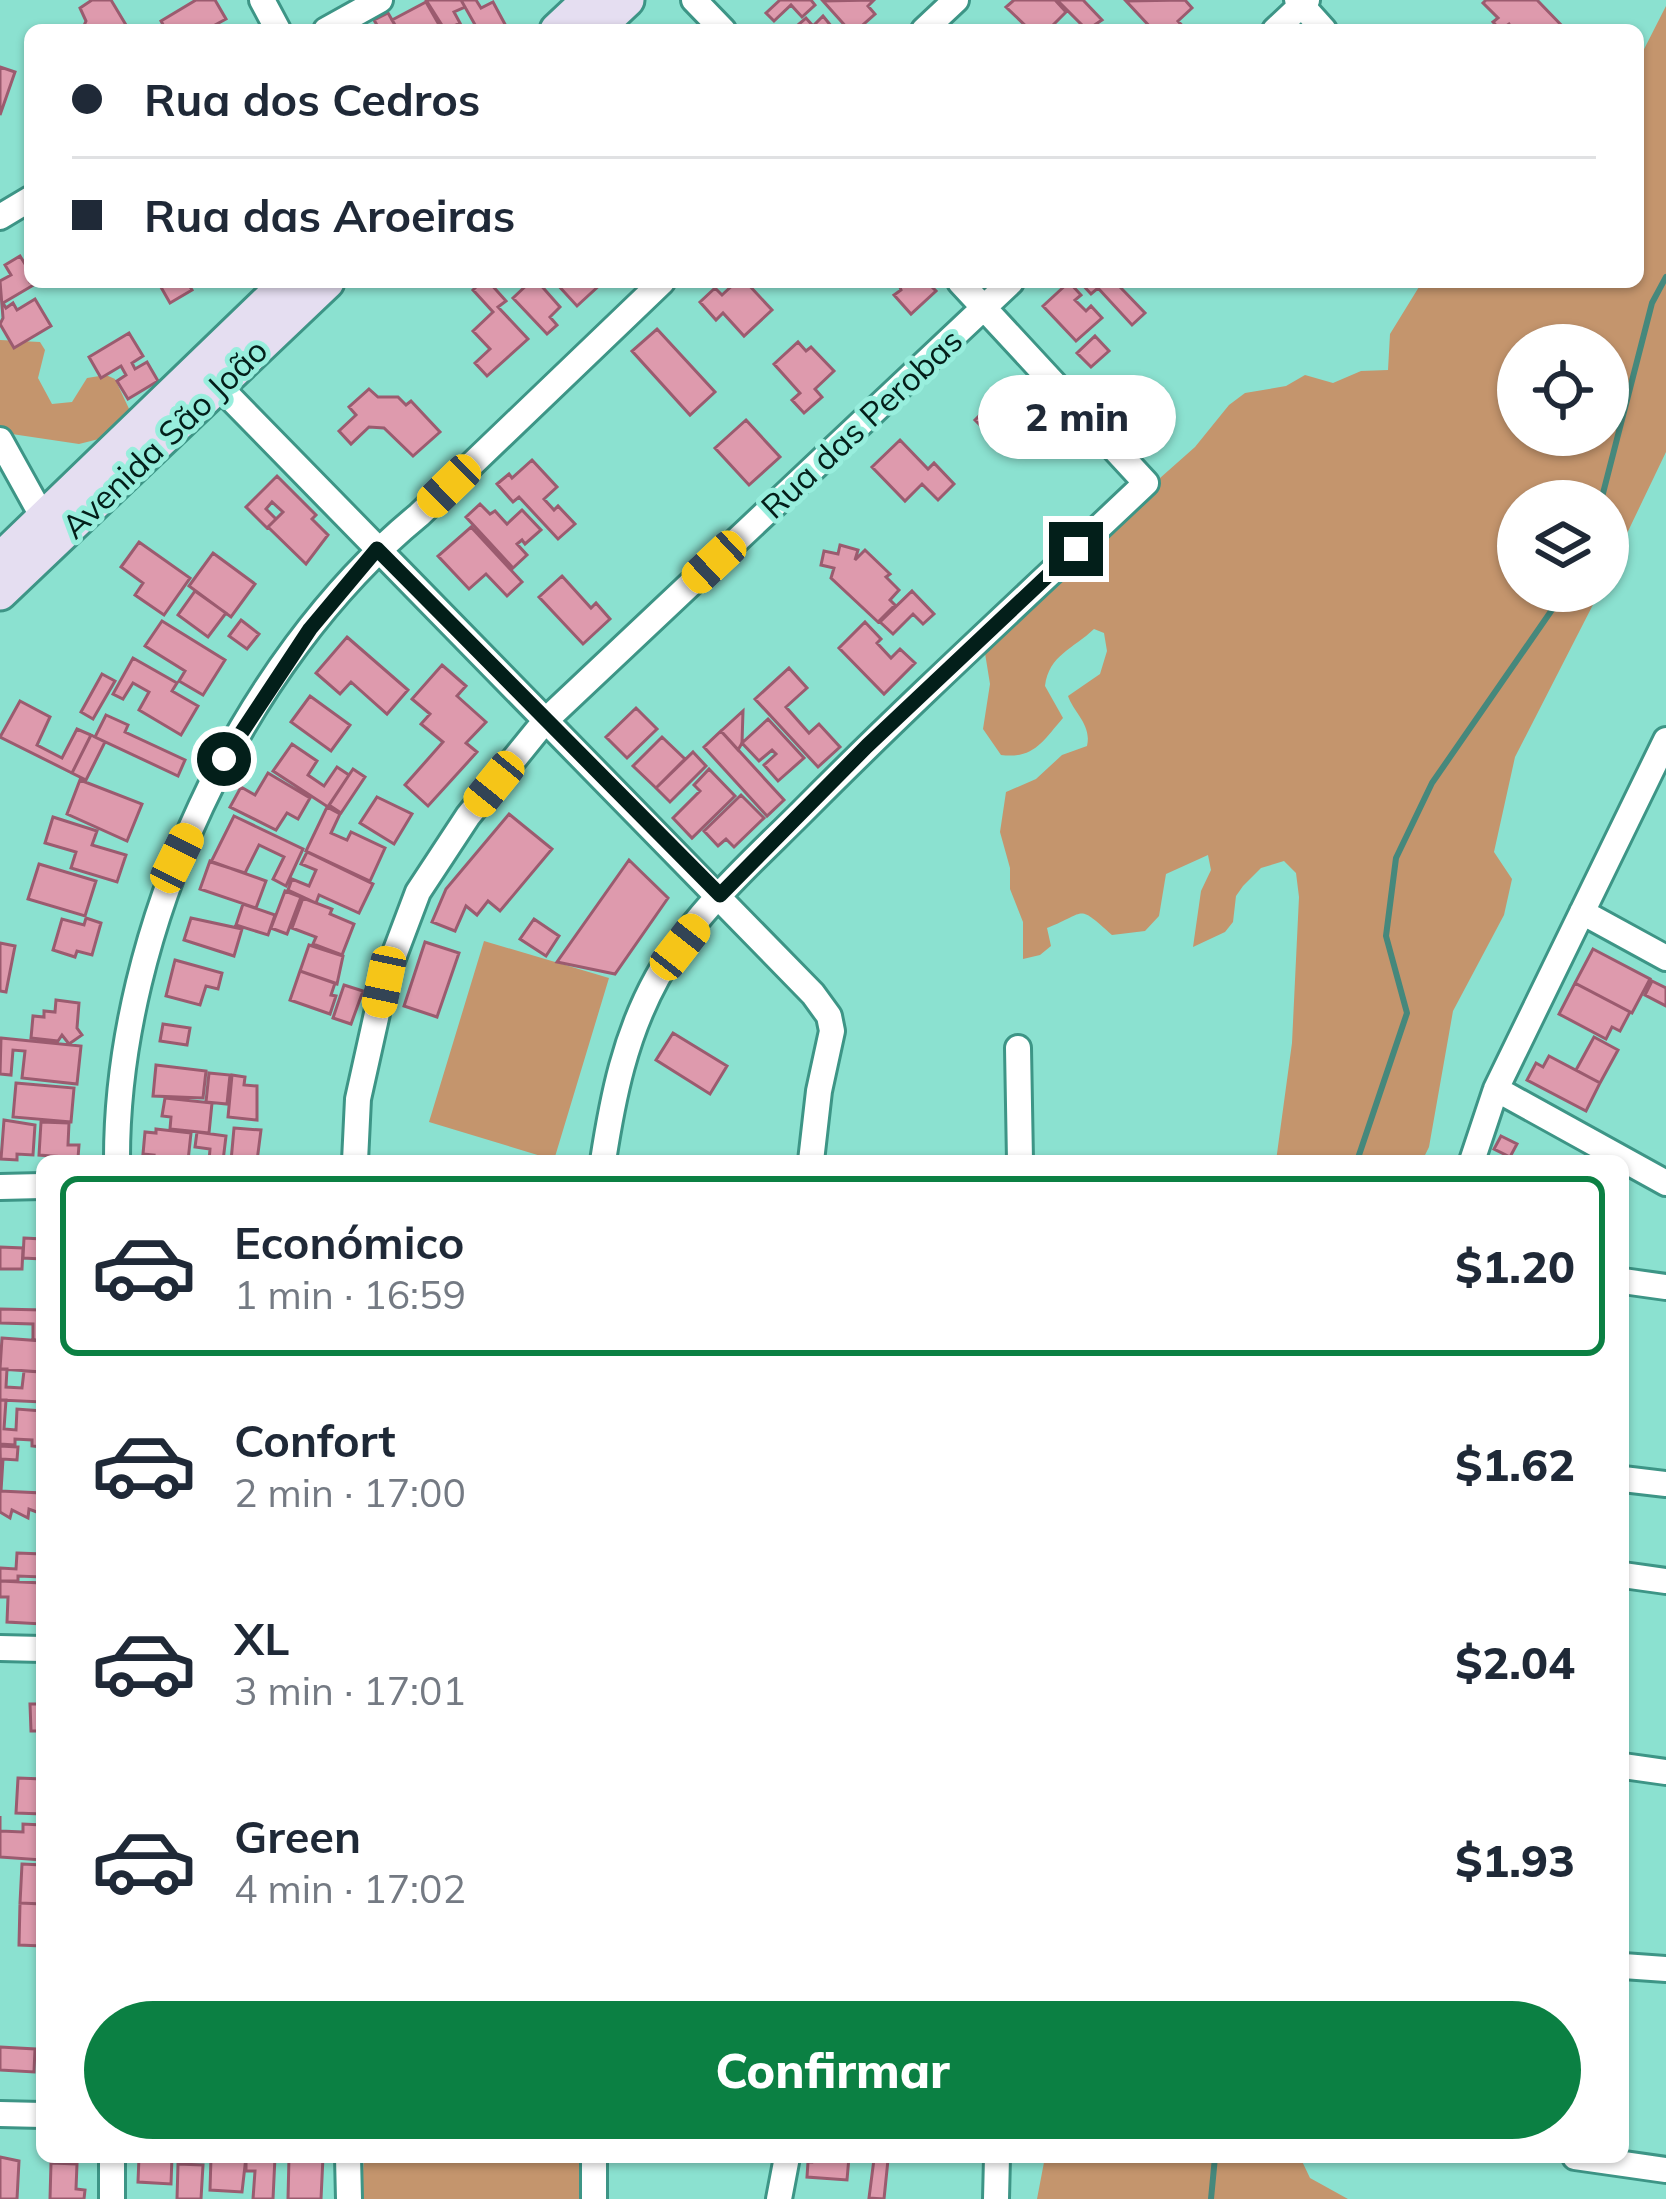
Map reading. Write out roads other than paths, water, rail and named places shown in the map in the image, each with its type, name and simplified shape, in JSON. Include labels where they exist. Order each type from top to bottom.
[{"type":"street","points":[[337,24],[380,0]]},
{"type":"street","points":[[563,24],[589,0]]},
{"type":"street","points":[[601,24],[627,0]]},
{"type":"street","points":[[694,0],[717,24]]},
{"type":"street","points":[[930,24],[956,0]]},
{"type":"street","points":[[1281,24],[1302,2]]},
{"type":"street","name":"Avenida São João","points":[[210,377],[283,288]]},
{"type":"street","name":"Avenida São João","points":[[0,593],[50,530],[210,377],[320,288]]},
{"type":"street","points":[[117,1155],[125,1050],[137,983],[177,858],[224,759],[310,629],[377,549],[419,515],[656,288]]},
{"type":"street","points":[[604,1155],[617,1074],[634,1024],[660,973],[720,895],[867,746],[1146,483],[966,288]]},
{"type":"street","name":"Rua das Perobas","points":[[355,1155],[358,1100],[384,982],[418,892],[468,816],[544,721],[1005,288]]},
{"type":"street","points":[[210,377],[720,895],[829,1016],[830,1044],[812,1155]]},
{"type":"street","points":[[0,440],[50,530]]},
{"type":"street","name":"Avenida São João","points":[[0,560],[50,530]]},
{"type":"street","points":[[1474,1155],[1496,1089],[1666,740]]},
{"type":"street","points":[[1582,912],[1666,958]]},
{"type":"street","points":[[1018,1048],[1020,1155]]},
{"type":"street","points":[[1496,1089],[1615,1155]]},
{"type":"street","points":[[1629,1163],[1666,1183]]},
{"type":"street","points":[[0,1187],[36,1186]]},
{"type":"street","points":[[1629,1282],[1666,1287]]},
{"type":"street","points":[[1629,1480],[1666,1484]]},
{"type":"street","points":[[1629,1576],[1666,1581]]},
{"type":"street","points":[[0,1648],[36,1649]]},
{"type":"street","points":[[1629,1767],[1666,1772]]},
{"type":"street","points":[[1629,1966],[1666,1969]]},
{"type":"street","points":[[0,2114],[36,2115]]},
{"type":"street","points":[[112,2163],[112,2199]]},
{"type":"street","points":[[348,2163],[349,2199]]},
{"type":"street","points":[[594,2163],[594,2199]]},
{"type":"street","points":[[778,2199],[786,2163]]},
{"type":"street","points":[[996,2199],[997,2163]]},
{"type":"street","points":[[1617,2163],[1666,2170]]},
{"type":"waterway","points":[[1606,480],[1652,303],[1666,277]]},
{"type":"waterway","points":[[1359,1155],[1407,1013],[1386,936],[1396,858],[1432,783],[1550,612]]},
{"type":"waterway","points":[[1211,2199],[1214,2163]]}]
